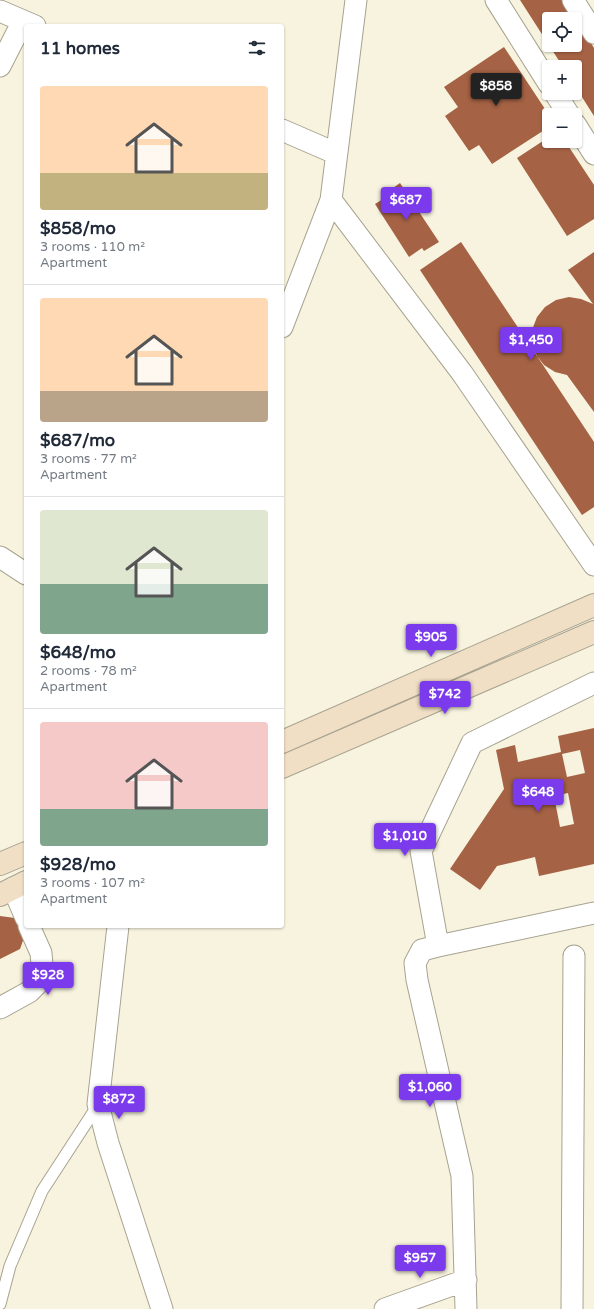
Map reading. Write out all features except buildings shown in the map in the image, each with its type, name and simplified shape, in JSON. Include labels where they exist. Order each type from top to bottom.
[{"type":"main road","points":[[284,741],[594,605]]},
{"type":"main road","points":[[284,766],[594,632]]},
{"type":"main road","points":[[0,864],[24,854]]},
{"type":"street","points":[[284,322],[331,200],[335,153],[356,0]]},
{"type":"street","points":[[496,0],[542,73]]},
{"type":"street","points":[[573,0],[594,33]]},
{"type":"street","points":[[0,11],[29,24]]},
{"type":"street","points":[[0,66],[24,31]]},
{"type":"street","points":[[284,131],[335,153]]},
{"type":"street","points":[[582,135],[594,154]]},
{"type":"street","points":[[331,200],[462,374],[594,565]]},
{"type":"street","points":[[0,558],[24,573]]},
{"type":"street","points":[[438,946],[421,851],[472,743],[594,683]]},
{"type":"street","points":[[13,888],[24,913]]},
{"type":"street","points":[[466,1309],[462,1176],[417,980],[415,963],[422,950],[594,913]]},
{"type":"street","points":[[0,1008],[28,992],[43,978],[41,953],[30,928]]},
{"type":"street","points":[[118,928],[98,1104],[108,1143],[162,1309]]},
{"type":"street","points":[[572,1309],[574,956]]},
{"type":"street","points":[[385,1309],[466,1280]]},
{"type":"lane","points":[[0,1304],[10,1266],[42,1191],[98,1104]]}]
